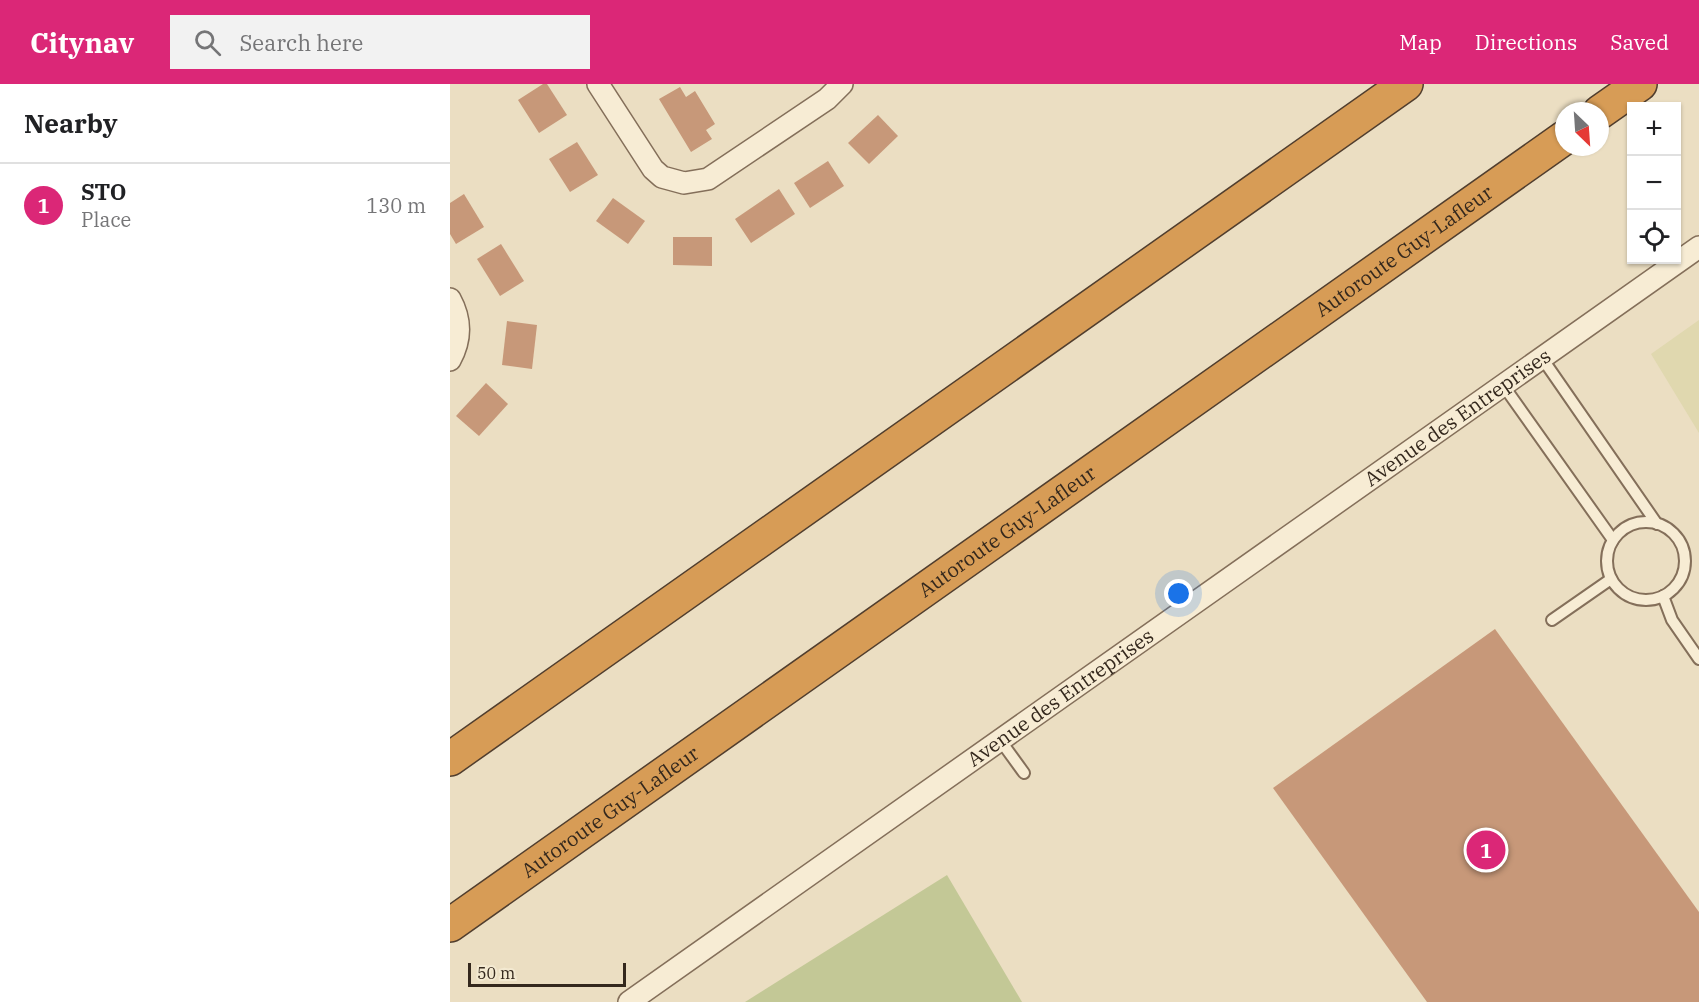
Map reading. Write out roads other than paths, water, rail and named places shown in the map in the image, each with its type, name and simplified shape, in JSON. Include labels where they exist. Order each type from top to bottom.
[{"type":"highway","points":[[450,759],[1406,84]]},
{"type":"highway","points":[[1609,106],[1640,84]]},
{"type":"highway","name":"Autoroute Guy-Lafleur","points":[[450,926],[1555,144]]},
{"type":"street","points":[[598,84],[653,169],[662,177],[684,183],[697,183],[718,174],[827,99],[842,84]]},
{"type":"street","name":"Avenue des Entreprises","points":[[629,1002],[1699,247]]},
{"type":"street","points":[[450,299],[459,319],[459,330],[457,345],[450,360]]},
{"type":"lane","points":[[1542,358],[1657,524]]},
{"type":"lane","points":[[1503,385],[1613,540]]},
{"type":"lane","points":[[1644,522],[1657,524],[1678,539],[1684,558],[1681,578],[1674,589],[1663,596],[1650,600],[1636,600],[1619,590],[1611,579],[1606,560],[1613,540],[1621,531],[1644,522]]},
{"type":"lane","points":[[1551,620],[1611,579]]},
{"type":"lane","points":[[1663,596],[1672,620],[1699,659]]},
{"type":"lane","points":[[1000,740],[1024,773]]},
{"type":"place","name":"STO","points":[[1486,850]]}]
